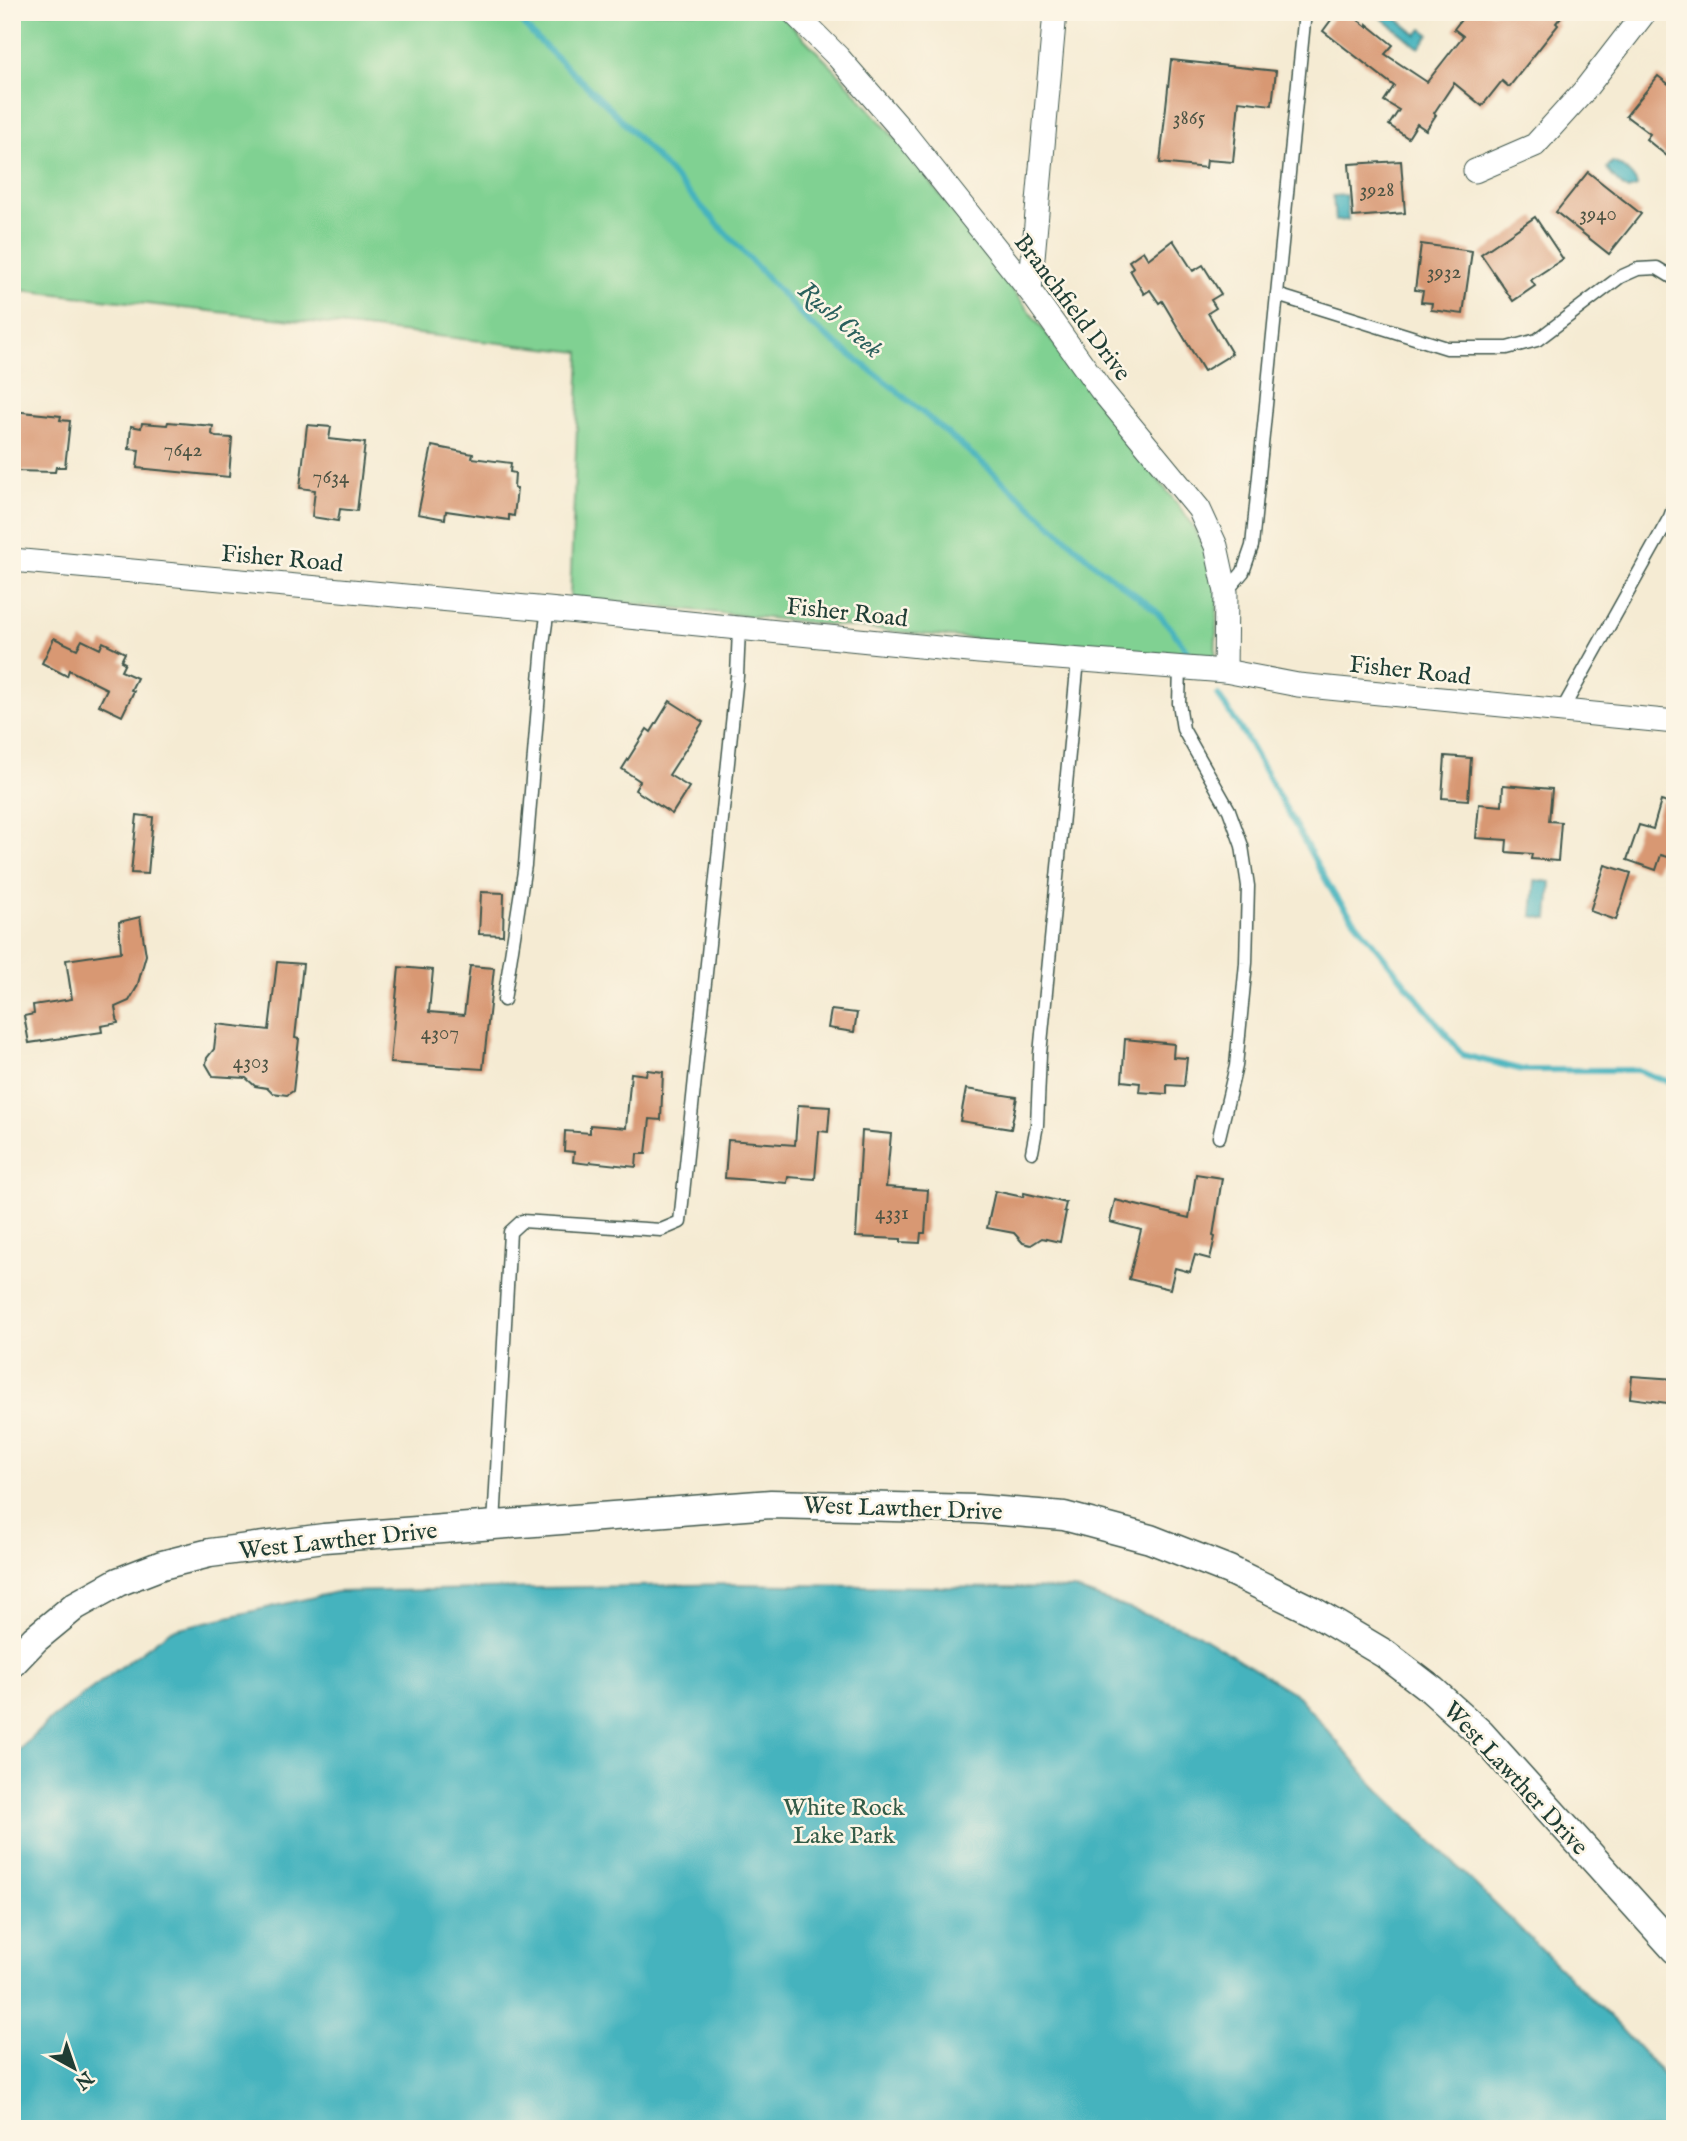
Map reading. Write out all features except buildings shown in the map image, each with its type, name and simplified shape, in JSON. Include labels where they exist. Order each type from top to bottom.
[{"type":"street","name":"Branchfield Drive","points":[[793,12],[838,57],[905,134],[1030,290],[1101,390],[1199,509],[1216,546],[1226,592],[1225,671]]},
{"type":"street","points":[[1030,290],[1055,12]]},
{"type":"street","points":[[1475,170],[1535,145],[1583,92],[1645,12]]},
{"type":"street","name":"Fisher Road","points":[[12,560],[739,629],[1225,671],[1298,685],[1675,722]]},
{"type":"street","name":"West Lawther Drive","points":[[12,1663],[35,1639],[75,1606],[118,1582],[162,1565],[210,1553],[324,1538],[771,1504],[976,1509],[1065,1516],[1150,1539],[1229,1570],[1311,1610],[1376,1648],[1432,1690],[1480,1733],[1675,1949]]},
{"type":"lane","points":[[1226,592],[1243,572],[1252,546],[1305,12]]},
{"type":"lane","points":[[1277,295],[1447,348],[1507,348],[1537,340],[1620,277],[1638,269],[1657,268],[1675,279]]},
{"type":"lane","points":[[1561,712],[1670,517],[1675,503]]},
{"type":"lane","points":[[504,1000],[525,865],[542,644],[548,609]]},
{"type":"lane","points":[[494,1525],[510,1232],[522,1221],[661,1230],[680,1222],[737,676],[739,629]]},
{"type":"lane","points":[[1032,1152],[1037,1125],[1043,1014],[1078,660]]},
{"type":"lane","points":[[1180,668],[1179,703],[1183,729],[1229,810],[1242,846],[1248,886],[1246,963],[1236,1066],[1219,1137]]},
{"type":"green space","points":[[12,12],[778,12],[842,77],[911,157],[1190,521],[1209,558],[1218,595],[1215,659],[908,633],[570,597],[580,352],[12,289]]},
{"type":"water","points":[[1374,12],[1389,12],[1417,35],[1422,29],[1429,34],[1419,48]]},
{"type":"water","points":[[1612,162],[1628,172],[1637,187],[1628,190],[1610,174],[1607,168]]},
{"type":"water","points":[[1346,195],[1348,220],[1335,221],[1333,196]]},
{"type":"water","points":[[1535,880],[1551,882],[1548,919],[1532,916]]},
{"type":"water","name":"White Rock Lake Park","points":[[733,1584],[1074,1589],[1194,1632],[1298,1696],[1373,1784],[1618,2025],[1675,2088],[1675,2129],[12,2129],[12,1757],[52,1718],[171,1630],[336,1592]]},
{"type":"waterway","name":"Rush Creek","points":[[513,12],[532,34],[615,113],[810,324],[891,386],[987,467],[1097,566],[1153,608],[1188,652]]},
{"type":"waterway","points":[[1218,695],[1245,736],[1335,896],[1463,1055],[1523,1070],[1637,1070],[1675,1084]]}]
